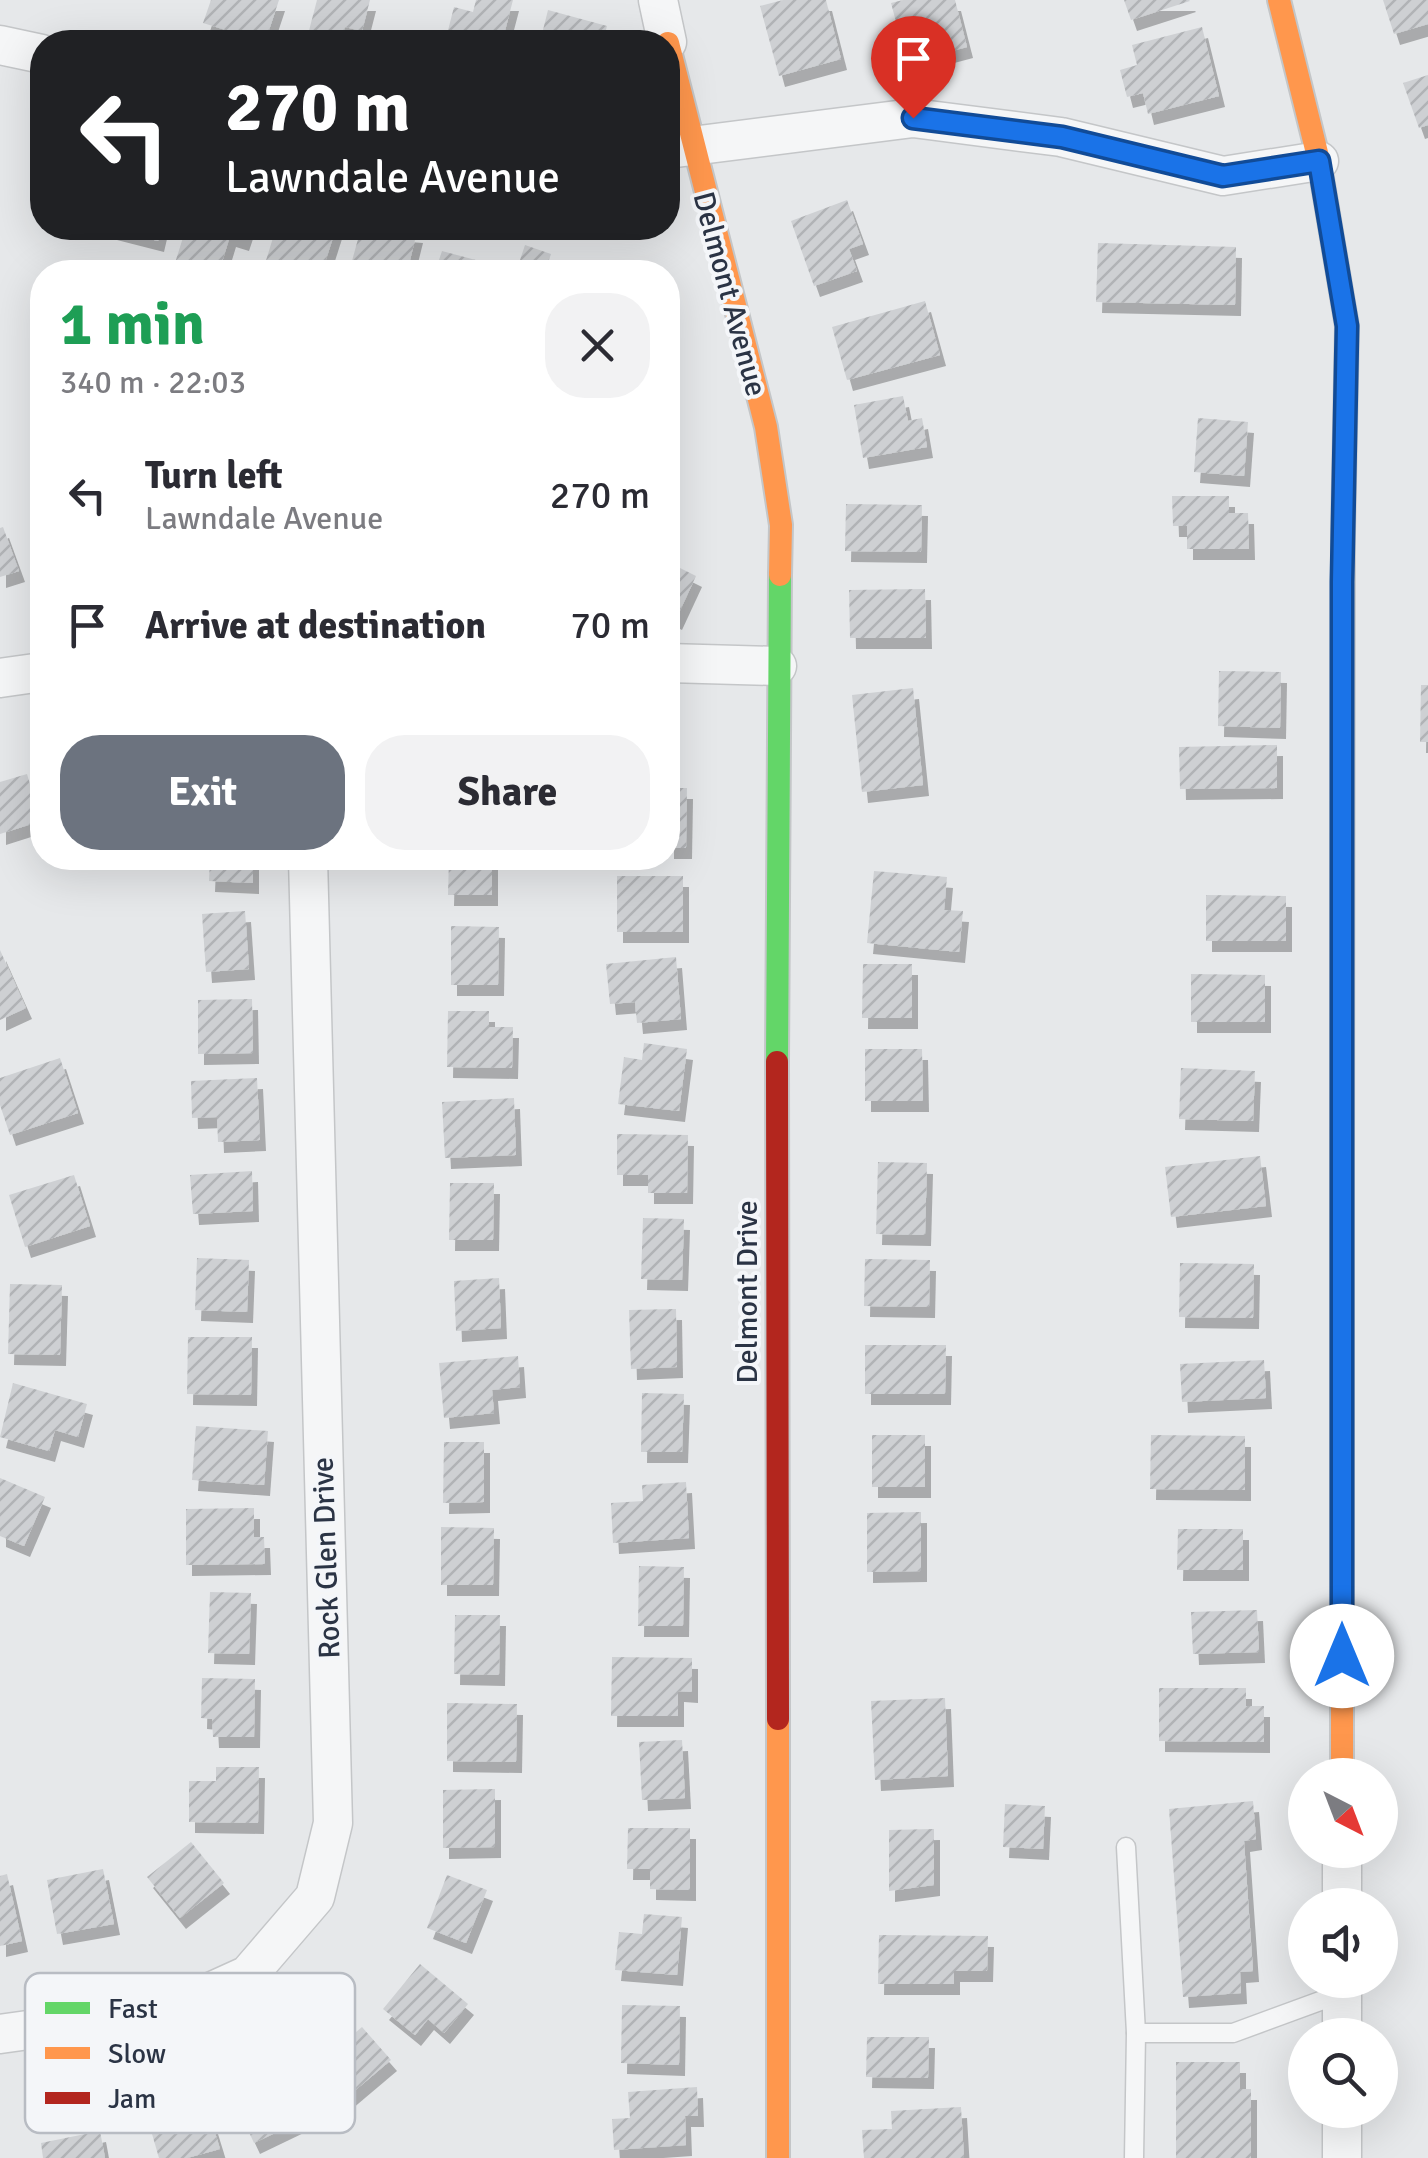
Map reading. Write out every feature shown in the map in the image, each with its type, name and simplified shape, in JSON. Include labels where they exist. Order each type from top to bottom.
[{"type":"street","name":"Delmont Avenue","points":[[658,0],[664,30]]},
{"type":"street","points":[[1280,0],[1319,161],[1347,326],[1342,582],[1342,1758]]},
{"type":"street","points":[[0,45],[30,51]]},
{"type":"street","points":[[680,147],[913,118],[1062,137],[1223,176],[1319,161]]},
{"type":"street","name":"Delmont Avenue","points":[[680,150],[766,427]]},
{"type":"street","name":"Delmont Drive","points":[[766,427],[782,525],[777,666],[778,2158]]},
{"type":"street","points":[[680,662],[777,666]]},
{"type":"street","points":[[0,678],[30,674]]},
{"type":"street","name":"Rock Glen Drive","points":[[249,1973],[315,1897],[333,1822],[308,870]]},
{"type":"street","name":"Rock Glen Drive","points":[[0,2034],[25,2030]]},
{"type":"street","points":[[1342,2128],[1342,2158]]},
{"type":"lane","points":[[1126,1847],[1136,2033],[1134,2158]]},
{"type":"lane","points":[[1136,2033],[1233,2032],[1314,1998]]},
{"type":"building","points":[[211,0],[279,0],[269,30],[226,30],[203,23]]},
{"type":"building","points":[[317,0],[370,0],[362,30],[345,27],[309,30]]},
{"type":"building","points":[[476,0],[513,0],[505,30],[448,30],[454,7],[473,12]]},
{"type":"building","points":[[783,0],[826,0],[841,59],[779,76],[760,6]]},
{"type":"building","points":[[955,0],[967,47],[907,63],[891,3]]},
{"type":"building","points":[[1124,0],[1189,0],[1190,1],[1131,20]]},
{"type":"building","points":[[1383,0],[1428,0],[1428,24],[1394,34]]},
{"type":"building","points":[[548,10],[607,26],[606,30],[543,30]]},
{"type":"building","points":[[1202,27],[1219,96],[1148,114],[1143,93],[1127,97],[1120,70],[1137,65],[1132,45]]},
{"type":"building","points":[[1428,75],[1428,125],[1419,128],[1403,83]]},
{"type":"building","points":[[847,200],[863,244],[849,249],[857,271],[814,286],[791,221]]},
{"type":"building","points":[[182,240],[229,240],[223,260],[176,260]]},
{"type":"building","points":[[272,240],[332,240],[326,260],[266,260]]},
{"type":"building","points":[[358,240],[415,240],[410,260],[352,260]]},
{"type":"building","points":[[1098,243],[1236,247],[1235,305],[1096,302]]},
{"type":"building","points":[[525,245],[551,254],[549,260],[520,260]]},
{"type":"building","points":[[442,251],[476,260],[439,260]]},
{"type":"building","points":[[925,301],[940,355],[847,380],[832,327]]},
{"type":"building","points":[[903,396],[908,421],[922,418],[927,447],[863,458],[854,405]]},
{"type":"building","points":[[1198,418],[1248,422],[1244,476],[1194,472]]},
{"type":"building","points":[[1172,496],[1229,496],[1229,513],[1248,513],[1249,549],[1187,549],[1187,526],[1173,526]]},
{"type":"building","points":[[846,504],[922,505],[921,552],[845,551]]},
{"type":"building","points":[[3,527],[19,571],[0,577],[0,528]]},
{"type":"building","points":[[680,568],[696,576],[680,610]]},
{"type":"building","points":[[925,589],[926,638],[850,638],[849,590]]},
{"type":"building","points":[[1219,671],[1281,672],[1280,728],[1218,726]]},
{"type":"building","points":[[1421,685],[1428,685],[1428,742],[1420,742]]},
{"type":"building","points":[[913,688],[923,785],[862,792],[852,695]]},
{"type":"building","points":[[1277,745],[1277,788],[1180,789],[1179,747]]},
{"type":"building","points":[[27,774],[30,824],[0,834],[0,782]]},
{"type":"building","points":[[680,788],[687,788],[686,848],[680,848]]},
{"type":"building","points":[[209,870],[253,870],[253,883],[209,881]]},
{"type":"building","points":[[449,870],[492,870],[492,895],[448,895]]},
{"type":"building","points":[[874,871],[947,877],[944,910],[963,911],[959,952],[867,943]]},
{"type":"building","points":[[617,876],[683,876],[683,932],[617,932]]},
{"type":"building","points":[[1206,895],[1286,896],[1286,941],[1206,941]]},
{"type":"building","points":[[245,911],[249,969],[206,972],[202,914]]},
{"type":"building","points":[[451,926],[499,927],[498,985],[451,985]]},
{"type":"building","points":[[0,950],[26,1008],[0,1020]]},
{"type":"building","points":[[676,957],[681,1019],[637,1023],[635,1002],[610,1004],[606,964]]},
{"type":"building","points":[[863,964],[912,964],[912,1018],[862,1018]]},
{"type":"building","points":[[1191,974],[1265,975],[1265,1022],[1191,1022]]},
{"type":"building","points":[[252,999],[253,1053],[198,1054],[198,1000]]},
{"type":"building","points":[[448,1011],[489,1011],[489,1027],[513,1027],[512,1068],[447,1067]]},
{"type":"building","points":[[644,1043],[687,1049],[679,1111],[618,1104],[624,1057],[642,1060]]},
{"type":"building","points":[[865,1049],[922,1049],[923,1101],[865,1101]]},
{"type":"building","points":[[60,1058],[78,1113],[10,1135],[0,1105],[0,1078]]},
{"type":"building","points":[[1181,1068],[1255,1071],[1253,1121],[1179,1119]]},
{"type":"building","points":[[257,1078],[260,1140],[218,1142],[217,1117],[192,1118],[191,1081]]},
{"type":"building","points":[[514,1098],[516,1155],[445,1158],[442,1102]]},
{"type":"building","points":[[617,1134],[688,1135],[687,1193],[648,1193],[648,1175],[617,1175]]},
{"type":"building","points":[[1260,1156],[1266,1206],[1171,1217],[1165,1167]]},
{"type":"building","points":[[878,1162],[927,1163],[925,1235],[876,1234]]},
{"type":"building","points":[[252,1171],[253,1211],[193,1214],[190,1175]]},
{"type":"building","points":[[74,1175],[90,1226],[25,1247],[9,1195]]},
{"type":"building","points":[[450,1183],[494,1183],[493,1240],[449,1240]]},
{"type":"building","points":[[643,1218],[684,1219],[682,1280],[641,1279]]},
{"type":"building","points":[[197,1258],[249,1260],[247,1312],[195,1310]]},
{"type":"building","points":[[865,1259],[930,1260],[929,1307],[864,1306]]},
{"type":"building","points":[[1180,1263],[1254,1264],[1253,1318],[1179,1317]]},
{"type":"building","points":[[499,1278],[501,1328],[456,1331],[454,1281]]},
{"type":"building","points":[[10,1284],[62,1285],[60,1355],[8,1354]]},
{"type":"building","points":[[676,1309],[677,1367],[631,1369],[629,1310]]},
{"type":"building","points":[[188,1337],[252,1337],[251,1395],[187,1394]]},
{"type":"building","points":[[865,1345],[946,1345],[945,1394],[865,1394]]},
{"type":"building","points":[[518,1356],[520,1387],[492,1390],[494,1413],[444,1418],[439,1363]]},
{"type":"building","points":[[1264,1360],[1266,1398],[1182,1402],[1180,1364]]},
{"type":"building","points":[[13,1383],[87,1404],[78,1437],[55,1430],[49,1451],[0,1437]]},
{"type":"building","points":[[642,1393],[684,1394],[682,1452],[641,1452]]},
{"type":"building","points":[[196,1426],[268,1431],[264,1485],[192,1480]]},
{"type":"building","points":[[872,1435],[925,1435],[925,1487],[872,1487]]},
{"type":"building","points":[[1151,1435],[1245,1436],[1245,1490],[1150,1489]]},
{"type":"building","points":[[444,1442],[484,1442],[484,1502],[443,1503]]},
{"type":"building","points":[[0,1478],[45,1497],[24,1546],[0,1536]]},
{"type":"building","points":[[686,1482],[689,1538],[613,1543],[611,1503],[643,1501],[642,1485]]},
{"type":"building","points":[[254,1508],[254,1537],[264,1537],[265,1564],[186,1565],[186,1509]]},
{"type":"building","points":[[921,1512],[921,1571],[867,1572],[867,1513]]},
{"type":"building","points":[[441,1527],[494,1528],[493,1585],[441,1585]]},
{"type":"building","points":[[1178,1529],[1243,1529],[1243,1570],[1177,1570]]},
{"type":"building","points":[[639,1566],[684,1567],[683,1626],[638,1626]]},
{"type":"building","points":[[210,1592],[251,1593],[249,1654],[208,1653]]},
{"type":"building","points":[[1257,1610],[1259,1652],[1193,1654],[1191,1612]]},
{"type":"building","points":[[455,1615],[500,1615],[499,1675],[454,1674]]},
{"type":"building","points":[[612,1657],[692,1658],[692,1692],[678,1691],[678,1716],[611,1716]]},
{"type":"building","points":[[202,1678],[255,1679],[254,1737],[213,1737],[212,1719],[201,1718]]},
{"type":"building","points":[[1159,1688],[1246,1688],[1246,1706],[1264,1706],[1264,1742],[1159,1741]]},
{"type":"building","points":[[945,1698],[948,1776],[875,1780],[871,1701]]},
{"type":"building","points":[[447,1703],[517,1704],[516,1762],[447,1761]]},
{"type":"building","points":[[682,1740],[685,1798],[642,1800],[639,1742]]},
{"type":"building","points":[[216,1767],[259,1767],[258,1823],[189,1822],[189,1781],[216,1781]]},
{"type":"building","points":[[495,1789],[495,1847],[443,1848],[443,1790]]},
{"type":"building","points":[[1253,1801],[1256,1839],[1244,1841],[1253,1971],[1240,1972],[1241,1993],[1183,1997],[1169,1809]]},
{"type":"building","points":[[1005,1804],[1045,1806],[1043,1849],[1003,1847]]},
{"type":"building","points":[[628,1828],[690,1828],[690,1890],[650,1889],[650,1869],[627,1869]]},
{"type":"building","points":[[934,1829],[934,1885],[889,1891],[889,1830]]},
{"type":"building","points":[[191,1842],[224,1883],[180,1918],[147,1877]]},
{"type":"building","points":[[103,1869],[114,1924],[57,1934],[47,1880]]},
{"type":"building","points":[[7,1874],[22,1941],[0,1946],[0,1876]]},
{"type":"building","points":[[447,1875],[487,1890],[466,1943],[427,1928]]},
{"type":"building","points":[[644,1914],[682,1917],[677,1975],[615,1970],[619,1932],[642,1934]]},
{"type":"building","points":[[879,1935],[988,1936],[987,1971],[954,1971],[954,1984],[878,1984]]},
{"type":"building","points":[[420,1964],[468,2004],[444,2033],[428,2019],[415,2035],[383,2009]]},
{"type":"building","points":[[622,2005],[680,2006],[679,2065],[621,2063]]},
{"type":"building","points":[[362,2027],[391,2060],[355,2090],[355,2033]]},
{"type":"building","points":[[867,2037],[929,2037],[928,2078],[866,2077]]},
{"type":"building","points":[[1176,2062],[1240,2062],[1240,2089],[1251,2089],[1251,2158],[1176,2158]]},
{"type":"building","points":[[697,2087],[698,2116],[685,2116],[686,2145],[614,2150],[612,2119],[630,2118],[628,2092]]},
{"type":"building","points":[[961,2107],[964,2158],[864,2158],[862,2130],[892,2129],[891,2111]]},
{"type":"building","points":[[100,2133],[105,2158],[43,2158],[41,2143]]},
{"type":"building","points":[[152,2133],[215,2133],[220,2149],[187,2158],[159,2158]]},
{"type":"building","points":[[249,2133],[275,2133],[254,2143]]},
{"type":"traffic: fast","points":[[777,1062],[780,575]]},
{"type":"traffic: slow","points":[[1279,0],[1319,161],[1347,326],[1343,533]]},
{"type":"traffic: slow","points":[[680,90],[766,427],[781,525],[780,575]]},
{"type":"traffic: slow","points":[[1342,1163],[1342,1758]]},
{"type":"traffic: slow","points":[[778,1719],[778,2158]]},
{"type":"traffic: jam","points":[[1342,1163],[1343,533]]},
{"type":"traffic: jam","points":[[777,1062],[778,1719]]},
{"type":"route","points":[[913,118],[1062,137],[1223,176],[1319,161],[1347,326],[1342,582],[1342,1656]]}]
